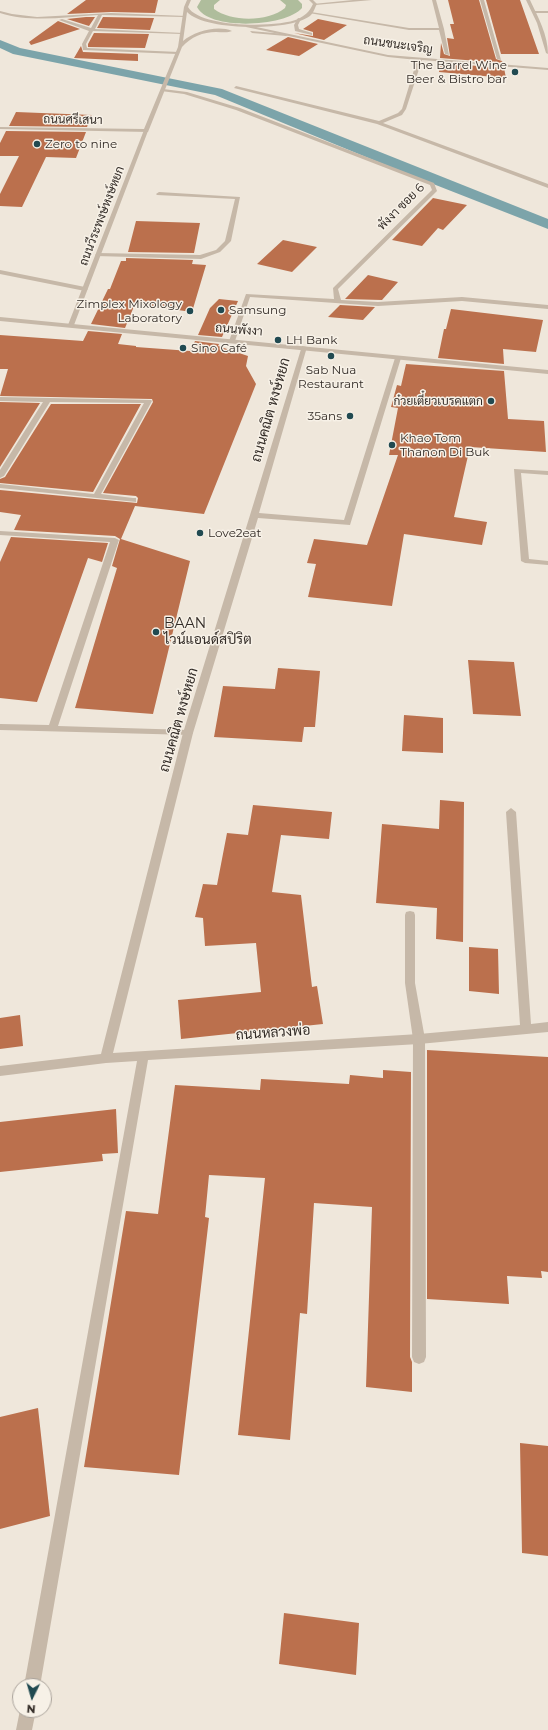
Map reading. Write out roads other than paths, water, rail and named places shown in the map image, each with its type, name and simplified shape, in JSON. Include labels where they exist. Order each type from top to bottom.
[{"type":"street","name":"ถนนวีระพงษ์หงษ์หยก","points":[[180,47],[184,16],[189,0]]},
{"type":"street","points":[[311,0],[315,4],[370,0]]},
{"type":"street","points":[[434,0],[447,54]]},
{"type":"street","points":[[482,0],[499,59]]},
{"type":"street","points":[[528,0],[541,23],[548,53]]},
{"type":"street","points":[[311,13],[315,4]]},
{"type":"street","points":[[186,7],[190,13],[203,20],[234,28],[246,29],[283,24],[311,13],[409,29],[442,29]]},
{"type":"street","points":[[0,12],[21,16],[56,18],[101,14],[184,16]]},
{"type":"street","points":[[534,12],[548,12]]},
{"type":"street","points":[[101,14],[84,44],[85,49],[177,53]]},
{"type":"street","points":[[56,18],[92,30],[182,33]]},
{"type":"street","points":[[299,19],[296,25],[297,30],[334,39]]},
{"type":"street","name":"ถนนวีระพงษ์หงษ์หยก","points":[[71,325],[180,47],[193,35],[207,31],[234,28]]},
{"type":"street","name":"ถนนชนะเจริญ","points":[[246,29],[286,35],[388,56],[548,69]]},
{"type":"street","name":"ถนนชนะเจริญ","points":[[439,54],[454,55]]},
{"type":"street","points":[[379,123],[400,114],[404,110],[420,58]]},
{"type":"street","points":[[492,58],[506,60]]},
{"type":"street","points":[[541,63],[548,63]]},
{"type":"street","points":[[236,87],[379,123],[548,186]]},
{"type":"street","name":"พังงา ซอย 6","points":[[163,89],[185,93],[238,110],[432,184],[435,190],[335,289],[338,301]]},
{"type":"street","name":"ถนนศรีเสนา","points":[[0,128],[146,131]]},
{"type":"street","points":[[98,255],[201,257],[218,251],[228,241],[238,198],[159,194]]},
{"type":"street","points":[[0,272],[85,289]]},
{"type":"street","points":[[232,341],[248,295],[378,304],[462,299],[548,307]]},
{"type":"street","name":"ถนนพังงา","points":[[0,318],[548,372]]},
{"type":"street","name":"ถนนคณิต หงษ์หยก","points":[[106,1058],[188,733],[255,515],[304,348]]},
{"type":"street","points":[[255,515],[347,523],[398,358]]},
{"type":"street","points":[[0,399],[149,401],[96,496]]},
{"type":"street","points":[[0,476],[48,399]]},
{"type":"street","points":[[548,473],[517,471],[525,561],[548,563]]},
{"type":"street","points":[[0,486],[133,500]]},
{"type":"street","points":[[0,533],[114,540],[52,729]]},
{"type":"street","points":[[0,727],[188,733]]},
{"type":"street","points":[[511,812],[526,1029]]},
{"type":"street","points":[[410,915],[410,983],[419,1039],[419,1357]]},
{"type":"street","name":"ถนนหลวงพ่อ","points":[[0,1071],[106,1058],[419,1039],[548,1027]]},
{"type":"street","points":[[33,1678],[143,1056]]},
{"type":"street","points":[[24,1730],[26,1718]]},
{"type":"waterway","points":[[0,44],[17,51],[218,92],[548,224]]},
{"type":"place","name":"The Barrel Wine Beer & Bistro bar","points":[[515,72]]},
{"type":"place","name":"Zero to nine","points":[[37,144]]},
{"type":"place","name":"Samsung","points":[[221,310]]},
{"type":"place","name":"Zimplex Mixology Laboratory","points":[[190,311]]},
{"type":"place","name":"LH Bank","points":[[278,340]]},
{"type":"place","name":"Sino Café","points":[[183,348]]},
{"type":"place","name":"Sab Nua Restaurant","points":[[331,356]]},
{"type":"place","name":"ก๋วยเตี๋ยวเบรคแตก","points":[[491,401]]},
{"type":"place","name":"35ans","points":[[350,416]]},
{"type":"place","name":"Khao Tom Thanon Di Buk","points":[[392,445]]},
{"type":"place","name":"Love2eat","points":[[200,533]]},
{"type":"place","name":"BAAN ไวน์แอนด์สปิริต","points":[[156,632]]}]
